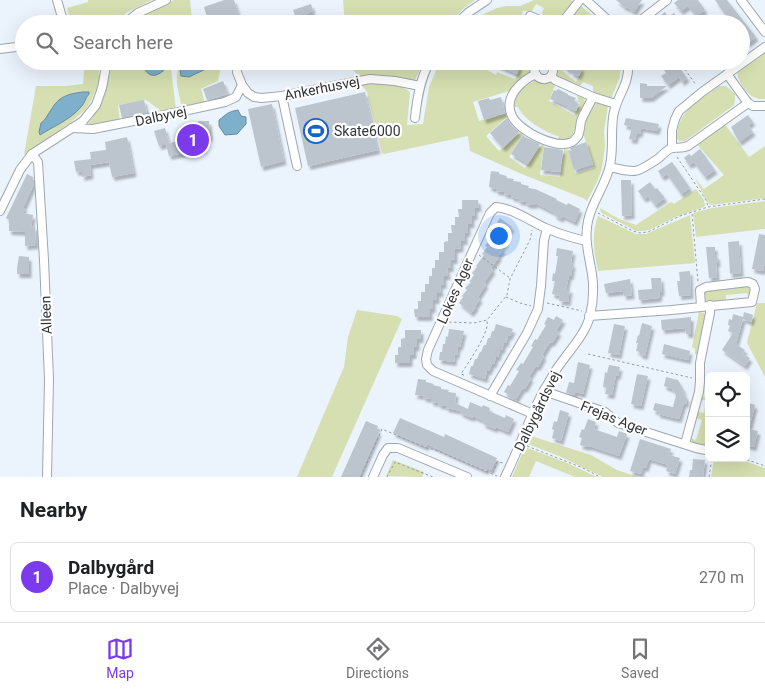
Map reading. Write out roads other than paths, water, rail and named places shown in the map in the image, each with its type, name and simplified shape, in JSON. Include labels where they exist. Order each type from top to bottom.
[{"type":"street","points":[[57,0],[61,15]]},
{"type":"street","points":[[135,15],[166,0]]},
{"type":"street","points":[[465,15],[487,0]]},
{"type":"street","points":[[568,15],[580,0]]},
{"type":"street","points":[[586,0],[602,15]]},
{"type":"street","points":[[645,15],[657,3],[667,0]]},
{"type":"street","points":[[741,0],[765,32]]},
{"type":"street","points":[[750,57],[765,46]]},
{"type":"street","points":[[0,48],[15,47]]},
{"type":"street","points":[[0,210],[20,170],[32,154],[83,120],[96,106],[102,88],[103,70]]},
{"type":"street","points":[[415,118],[416,102],[426,70]]},
{"type":"street","points":[[535,70],[538,77],[542,79],[549,78],[553,70]]},
{"type":"street","name":"Dalbygårdsvej","points":[[505,477],[544,391],[556,370],[583,333],[590,315],[593,296],[592,276],[586,241],[588,222],[610,167],[612,128],[616,104],[624,89],[627,70]]},
{"type":"street","points":[[672,148],[674,118],[686,105],[732,70]]},
{"type":"street","points":[[237,72],[242,85]]},
{"type":"street","points":[[536,74],[527,78],[517,87],[512,94],[510,106],[512,116],[520,125],[535,136],[549,142],[559,144],[572,142],[578,136],[581,121],[592,97]]},
{"type":"street","points":[[727,74],[748,103],[758,107],[765,106]]},
{"type":"street","points":[[551,76],[555,80],[592,97],[616,104]]},
{"type":"street","name":"Ankerhusvej","points":[[242,85],[254,97],[262,98],[282,96],[370,78],[420,86]]},
{"type":"street","name":"Dalbyvej","points":[[72,128],[93,129],[225,102],[236,97],[242,85]]},
{"type":"street","points":[[282,96],[297,166]]},
{"type":"street","points":[[610,167],[629,171],[643,169],[672,148],[688,146],[748,103]]},
{"type":"street","name":"Alleen","points":[[32,154],[38,162],[44,260],[49,379],[48,477]]},
{"type":"street","name":"Lokes Ager","points":[[533,414],[433,371],[426,365],[428,350],[490,213],[496,207],[506,208],[547,229],[586,241]]},
{"type":"street","points":[[490,396],[527,333],[538,305],[544,240],[547,229]]},
{"type":"street","points":[[590,315],[672,310],[752,302],[755,289],[754,284],[748,282],[706,286],[700,290],[700,307]]},
{"type":"street","points":[[685,444],[699,392],[700,363],[710,305]]},
{"type":"street","name":"Frejas Ager","points":[[544,391],[606,412],[618,423],[705,450]]},
{"type":"street","points":[[699,392],[705,393]]},
{"type":"street","points":[[373,477],[388,448],[398,448],[467,477]]},
{"type":"water","points":[[145,70],[164,70],[155,75],[147,73]]},
{"type":"water","points":[[204,70],[189,77],[181,76],[180,71]]},
{"type":"water","points":[[89,92],[89,94],[77,112],[40,135],[41,123],[57,102],[68,95]]},
{"type":"water","points":[[238,110],[241,116],[246,117],[246,124],[237,134],[225,135],[219,126],[219,120],[229,112]]},
{"type":"place","name":"Skate6000","points":[[316,131]]},
{"type":"place","name":"Dalbygård","points":[[193,140]]}]
